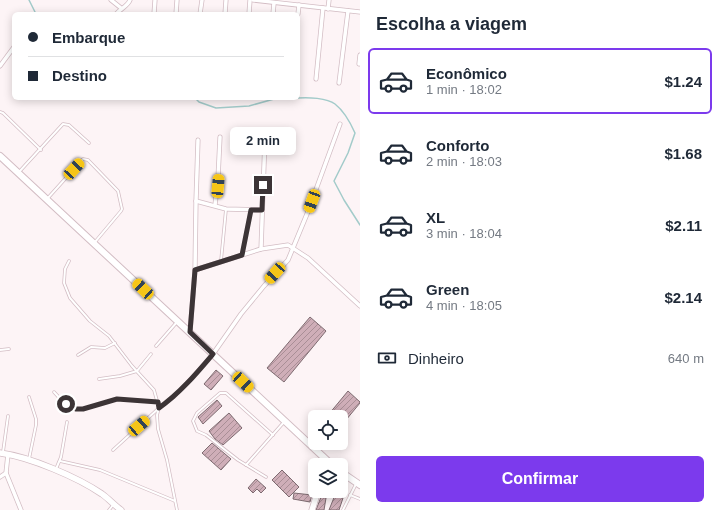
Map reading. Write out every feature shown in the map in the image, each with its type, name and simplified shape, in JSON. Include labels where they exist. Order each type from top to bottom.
[{"type":"main road","points":[[0,156],[285,421],[320,458]]},
{"type":"main road","points":[[348,477],[358,484]]},
{"type":"street","points":[[111,0],[121,8]]},
{"type":"street","points":[[118,12],[121,8],[126,6],[130,0]]},
{"type":"street","points":[[154,0],[154,12]]},
{"type":"street","points":[[176,12],[177,0]]},
{"type":"street","points":[[200,12],[202,0]]},
{"type":"street","points":[[225,12],[226,0]]},
{"type":"street","points":[[250,12],[253,0],[360,12]]},
{"type":"street","points":[[299,12],[303,0]]},
{"type":"street","points":[[316,79],[325,8],[329,0]]},
{"type":"street","points":[[273,12],[274,3]]},
{"type":"street","points":[[339,83],[348,11]]},
{"type":"street","points":[[0,66],[12,50]]},
{"type":"street","points":[[359,64],[360,55]]},
{"type":"street","points":[[213,354],[241,314],[288,260],[307,214],[340,124]]},
{"type":"street","points":[[215,205],[220,137]]},
{"type":"street","points":[[261,249],[265,137]]},
{"type":"street","points":[[190,332],[195,270],[198,140]]},
{"type":"street","points":[[196,201],[226,209],[262,210]]},
{"type":"street","points":[[195,270],[261,249],[288,245],[308,258],[360,306]]},
{"type":"street","points":[[21,510],[6,473],[3,453],[29,460],[56,470],[91,487],[121,510]]},
{"type":"street","points":[[0,477],[6,473]]},
{"type":"street","points":[[313,509],[316,498]]},
{"type":"lane","points":[[0,112],[3,113],[41,150]]},
{"type":"lane","points":[[18,173],[64,124],[66,124],[89,144]]},
{"type":"lane","points":[[46,199],[84,159],[88,160],[118,191],[122,209],[94,243]]},
{"type":"lane","points":[[221,261],[226,209]]},
{"type":"lane","points":[[242,255],[251,210]]},
{"type":"lane","points":[[69,261],[65,269],[64,282],[70,298],[90,321],[116,343],[137,371],[154,390],[159,408],[157,415],[158,429],[167,460],[177,510]]},
{"type":"lane","points":[[156,346],[177,321]]},
{"type":"lane","points":[[78,355],[91,347],[105,348],[116,343]]},
{"type":"lane","points":[[0,350],[9,349]]},
{"type":"lane","points":[[99,379],[120,376],[137,371],[151,354]]},
{"type":"lane","points":[[113,450],[159,408],[174,397],[213,354]]},
{"type":"lane","points":[[54,392],[66,404],[76,409],[83,409],[117,399],[158,402]]},
{"type":"lane","points":[[266,477],[206,435],[197,431],[193,421],[197,413],[220,393],[226,393],[272,435]]},
{"type":"lane","points":[[29,397],[36,419],[36,425],[29,460]]},
{"type":"lane","points":[[3,453],[8,416]]},
{"type":"lane","points":[[246,464],[285,421]]},
{"type":"lane","points":[[56,470],[60,461],[67,422]]},
{"type":"lane","points":[[60,461],[100,470],[175,501]]},
{"type":"lane","points":[[343,510],[350,495],[358,484]]},
{"type":"lane","points":[[350,495],[360,499]]},
{"type":"lane","points":[[109,510],[114,504]]},
{"type":"building","points":[[310,317],[326,331],[284,382],[267,368]]},
{"type":"building","points":[[216,370],[223,376],[211,390],[204,384]]},
{"type":"building","points":[[348,391],[360,402],[348,418],[348,410],[332,410]]},
{"type":"building","points":[[217,400],[222,406],[203,424],[198,417]]},
{"type":"building","points":[[229,413],[242,428],[223,445],[215,439],[209,431]]},
{"type":"building","points":[[212,443],[231,459],[221,470],[202,453]]},
{"type":"building","points":[[282,470],[299,487],[289,497],[272,480]]},
{"type":"building","points":[[256,479],[266,488],[261,493],[257,489],[253,493],[248,488]]},
{"type":"building","points":[[294,493],[308,495],[308,498],[311,498],[310,502],[293,499]]},
{"type":"building","points":[[321,498],[326,498],[324,510],[316,510]]},
{"type":"building","points":[[334,498],[343,498],[339,510],[329,510]]},
{"type":"waterway","points":[[29,0],[35,12]]},
{"type":"waterway","points":[[300,98],[317,98],[332,102],[347,118],[355,133],[348,153],[334,181],[360,225]]},
{"type":"waterway","points":[[197,100],[216,108],[249,106],[270,100]]},
{"type":"route","points":[[66,404],[76,409],[83,409],[117,399],[158,402],[159,408],[174,397],[192,379],[213,354],[190,332],[195,270],[242,255],[251,210],[262,210],[263,185]]}]
